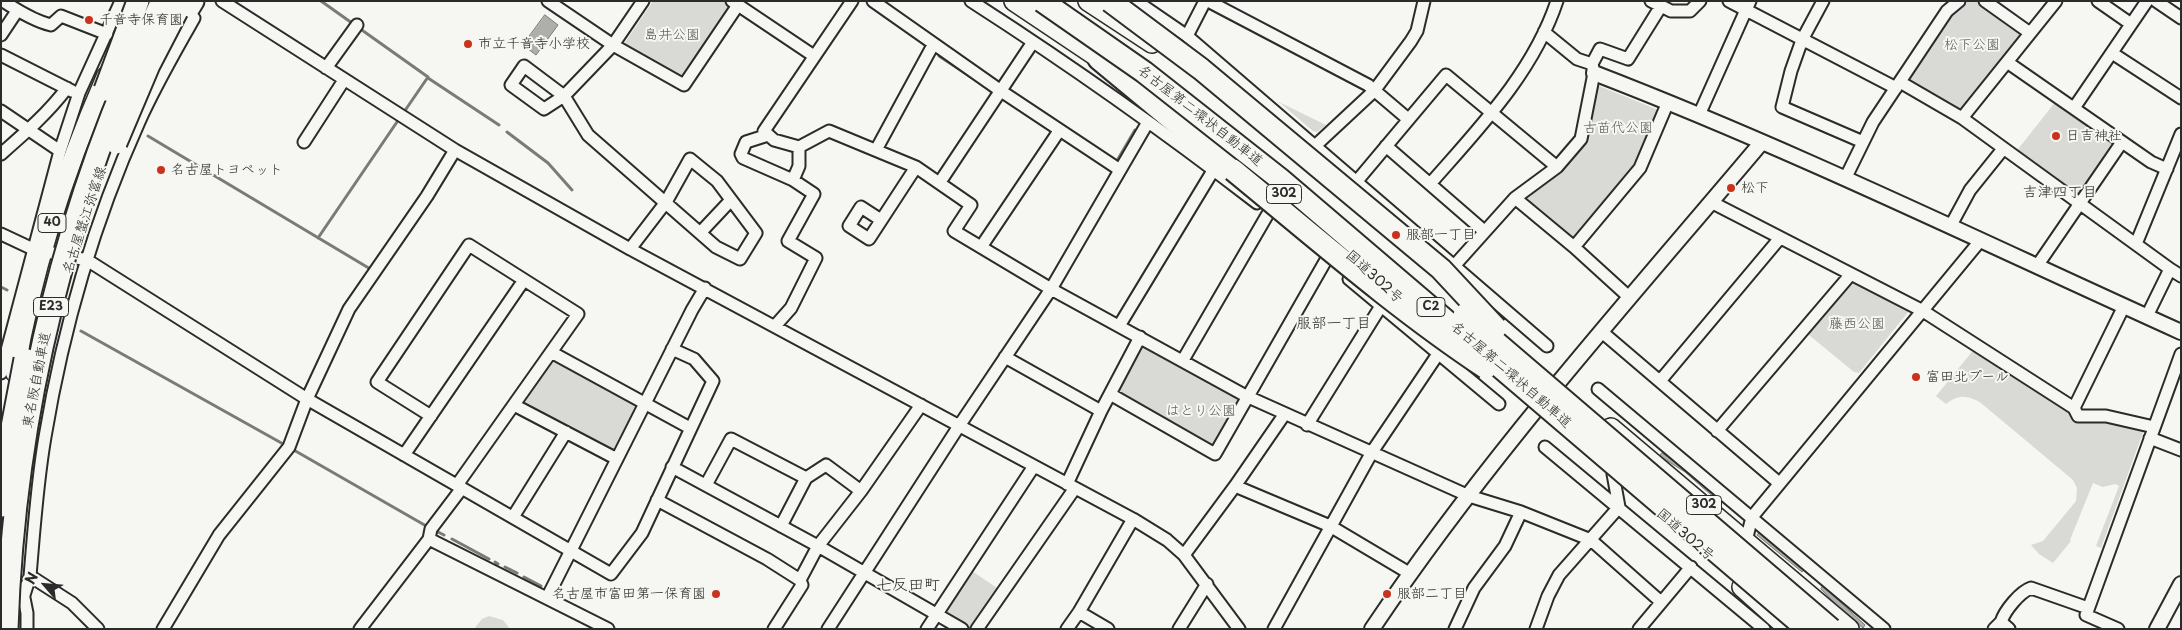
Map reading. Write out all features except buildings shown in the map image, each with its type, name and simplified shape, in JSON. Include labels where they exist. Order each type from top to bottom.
[{"type":"highway","points":[[106,90],[139,1]]},
{"type":"highway","name":"東名阪自動車道","points":[[1,506],[19,387],[46,268],[73,179],[106,90],[145,1]]},
{"type":"highway","name":"東名阪自動車道","points":[[7,629],[11,564],[21,469],[42,346],[75,220],[117,99],[162,1]]},
{"type":"highway","points":[[158,65],[182,1]]},
{"type":"highway","points":[[21,469],[50,349],[87,224],[124,122],[158,65],[192,1]]},
{"type":"highway","name":"国道302号","points":[[1014,1],[1099,59],[1151,88],[1282,193],[1380,286],[1538,407],[1613,474],[1686,535],[1777,626]]},
{"type":"highway","name":"名古屋第二環状自動車道","points":[[1042,1],[1136,66],[1222,132],[1561,400],[1808,629]]},
{"type":"highway","name":"名古屋第二環状自動車道","points":[[1069,1],[1154,61],[1215,108],[1831,629]]},
{"type":"highway","name":"302","points":[[1088,1],[1109,9],[1182,62],[1239,108],[1452,288],[1561,400],[1636,448],[1849,629]]},
{"type":"highway","points":[[1109,9],[1201,69],[1441,269],[1561,400]]},
{"type":"highway","points":[[1099,59],[1223,170],[1443,339],[1561,400]]},
{"type":"highway","points":[[1,428],[9,368]]},
{"type":"main road","name":"40","points":[[1,457],[9,368],[32,297],[38,250],[67,153],[96,99],[139,1]]},
{"type":"main road","name":"名古屋蟹江弥富線","points":[[14,629],[24,574],[25,486],[39,388],[80,259],[104,159],[126,103],[174,1]]},
{"type":"street","points":[[3,1],[42,23],[51,25],[61,16],[107,34]]},
{"type":"street","points":[[1,111],[67,153],[69,122],[79,93],[121,1]]},
{"type":"street","points":[[126,103],[158,65],[203,1]]},
{"type":"street","points":[[222,1],[455,150],[630,249],[1133,519],[1167,540],[1184,555],[1239,629]]},
{"type":"street","points":[[630,249],[666,202],[690,159],[717,181],[756,233],[740,259],[716,248],[666,202],[588,135],[564,96],[613,45],[643,1]]},
{"type":"street","points":[[852,1],[764,131],[774,140],[799,147],[829,131],[916,167],[971,205],[954,231],[1051,289],[1284,415],[1469,496],[1521,512],[1591,540],[1661,602]]},
{"type":"street","points":[[873,1],[1059,131],[1120,170]]},
{"type":"street","points":[[971,1],[1034,42],[1148,122],[1223,170],[1269,212],[1499,404]]},
{"type":"street","points":[[1187,36],[1207,1],[1368,85],[1408,119]]},
{"type":"street","points":[[1316,145],[1374,91],[1417,31],[1424,1]]},
{"type":"street","points":[[1430,184],[1492,114],[1519,77],[1544,32],[1557,1]]},
{"type":"street","points":[[1454,266],[1515,198],[1557,167],[1580,139],[1593,69],[1600,49],[1628,59],[1656,4],[1671,11],[1690,11],[1700,1]]},
{"type":"street","points":[[1729,1],[1748,6],[1802,40],[1898,85],[1962,118],[2181,276]]},
{"type":"street","points":[[1823,1],[1802,40],[1791,71],[1782,107],[1863,142]]},
{"type":"street","points":[[1845,179],[1872,122],[1947,11],[1958,1]]},
{"type":"street","points":[[1985,1],[2030,33]]},
{"type":"street","points":[[1962,118],[2056,1]]},
{"type":"street","points":[[2098,1],[2131,24]]},
{"type":"street","points":[[2074,108],[2146,1]]},
{"type":"street","points":[[2156,1],[2181,18]]},
{"type":"street","points":[[552,2],[613,45],[684,85],[735,3],[814,56]]},
{"type":"street","points":[[1109,9],[1139,4],[1187,36],[1316,145],[1547,346]]},
{"type":"street","points":[[1698,115],[1748,6]]},
{"type":"street","points":[[1,35],[16,10]]},
{"type":"street","points":[[326,68],[356,26]]},
{"type":"street","points":[[1544,32],[1577,59],[1593,69],[1845,179],[2181,332]]},
{"type":"street","points":[[940,182],[1034,42]]},
{"type":"street","points":[[876,150],[934,45]]},
{"type":"street","points":[[2112,53],[2181,98]]},
{"type":"street","points":[[1,55],[79,93]]},
{"type":"street","points":[[1099,59],[1103,91]]},
{"type":"street","points":[[2007,62],[2151,162],[2167,170]]},
{"type":"street","points":[[80,259],[143,113],[158,65]]},
{"type":"street","points":[[1232,74],[1239,108]]},
{"type":"street","points":[[1357,181],[1446,74],[1557,167]]},
{"type":"street","points":[[304,142],[344,80]]},
{"type":"street","points":[[1,154],[49,111],[67,88]]},
{"type":"street","points":[[1574,247],[1640,168],[1668,102]]},
{"type":"street","points":[[828,629],[959,426],[1051,289],[1148,122]]},
{"type":"street","points":[[981,247],[1059,131]]},
{"type":"street","points":[[768,134],[746,142],[741,154],[743,158],[793,180],[814,194],[788,241],[816,258],[791,308],[775,326]]},
{"type":"street","points":[[2136,244],[2181,134]]},
{"type":"street","points":[[1372,629],[1409,573],[1538,407],[1561,400],[1602,332],[1762,142]]},
{"type":"street","points":[[2037,266],[2122,142]]},
{"type":"street","points":[[1386,146],[1484,231]]},
{"type":"street","points":[[793,180],[800,166],[799,147]]},
{"type":"street","points":[[1950,227],[1970,190],[2003,149]]},
{"type":"street","points":[[163,629],[219,535],[289,447],[307,399],[349,309],[455,150]]},
{"type":"street","points":[[882,220],[916,167]]},
{"type":"street","points":[[1119,326],[1223,170]]},
{"type":"street","points":[[1515,198],[1574,247],[1630,298]]},
{"type":"street","points":[[700,233],[731,200]]},
{"type":"street","points":[[1711,202],[1923,311],[2074,408],[2078,416],[2106,416],[2152,432],[2181,450]]},
{"type":"street","points":[[1183,360],[1269,212]]},
{"type":"street","points":[[1,234],[38,250],[80,259],[307,399],[611,574],[642,533],[713,381],[694,359],[672,348]]},
{"type":"street","points":[[1660,381],[1780,238]]},
{"type":"street","points":[[1746,541],[1752,517],[1980,241]]},
{"type":"street","points":[[360,629],[429,539],[430,529],[578,314],[470,245],[377,382],[431,416]]},
{"type":"street","points":[[9,368],[10,334],[38,250]]},
{"type":"street","points":[[1445,258],[1452,288]]},
{"type":"street","points":[[1110,394],[1214,454],[1326,260]]},
{"type":"street","points":[[2147,316],[2170,269]]},
{"type":"street","points":[[1718,431],[1851,274]]},
{"type":"street","points":[[404,455],[524,280]]},
{"type":"street","points":[[547,598],[672,348],[705,288]]},
{"type":"street","points":[[14,320],[32,297]]},
{"type":"street","points":[[1307,425],[1381,306]]},
{"type":"street","points":[[2074,408],[2124,306]]},
{"type":"street","points":[[1405,324],[1431,325]]},
{"type":"street","points":[[1602,332],[1779,483]]},
{"type":"street","points":[[9,368],[10,334]]},
{"type":"street","points":[[977,629],[1071,486],[1101,411],[1140,337]]},
{"type":"street","points":[[551,352],[690,428]]},
{"type":"street","points":[[1274,629],[1372,452],[1438,354]]},
{"type":"street","points":[[2118,629],[2086,615],[2181,354]]},
{"type":"street","points":[[1005,357],[1101,411]]},
{"type":"street","points":[[1598,389],[1884,629]]},
{"type":"street","points":[[514,405],[617,459]]},
{"type":"street","points":[[800,580],[818,546],[862,490],[920,405]]},
{"type":"street","points":[[1184,555],[1284,415]]},
{"type":"street","points":[[513,517],[566,432]]},
{"type":"street","points":[[706,485],[731,439],[806,478]]},
{"type":"street","points":[[1636,448],[1663,443]]},
{"type":"street","points":[[1545,447],[1691,567],[1777,626],[1818,572]]},
{"type":"street","points":[[781,526],[806,478],[826,466],[862,490]]},
{"type":"street","points":[[927,629],[1034,466]]},
{"type":"street","points":[[672,467],[818,546],[962,629]]},
{"type":"street","points":[[1613,474],[1619,507]]},
{"type":"street","points":[[1235,486],[1330,526],[1409,573]]},
{"type":"street","points":[[657,500],[800,580],[802,585],[774,629]]},
{"type":"street","points":[[1536,629],[1558,575],[1619,507]]},
{"type":"street","points":[[1455,629],[1474,588],[1505,546],[1521,512]]},
{"type":"street","points":[[1067,629],[1079,612],[1133,519]]},
{"type":"street","points":[[429,539],[608,629]]},
{"type":"street","points":[[1639,629],[1691,567]]},
{"type":"street","points":[[24,574],[24,595],[28,613],[27,629]]},
{"type":"street","points":[[24,574],[72,604],[98,629]]},
{"type":"street","points":[[1179,629],[1206,584]]},
{"type":"street","points":[[2157,629],[2181,584]]},
{"type":"street","points":[[2001,627],[2003,616],[2025,590],[2031,588],[2088,608]]},
{"type":"street","points":[[1079,612],[1108,629]]},
{"type":"green space","name":"島井公園","points":[[653,1],[723,1],[729,5],[730,9],[682,78],[624,48],[624,44]]},
{"type":"green space","name":"松下公園","points":[[1969,1],[1976,1],[2020,32],[2021,38],[1963,110],[1957,111],[1908,83],[1908,79],[1954,10]]},
{"type":"green space","name":"古苗代公園","points":[[1599,86],[1656,109],[1658,112],[1637,166],[1574,238],[1568,238],[1524,201],[1525,197],[1585,142],[1595,88]]},
{"type":"green space","points":[[2056,101],[2112,140],[2114,145],[2080,196],[2075,196],[2015,153]]},
{"type":"green space","points":[[1279,102],[1326,125],[1317,132],[1313,131]]},
{"type":"green space","name":"藤西公園","points":[[1854,280],[1909,307],[1909,311],[1859,373],[1854,372],[1809,335],[1809,331],[1850,282]]},
{"type":"green space","name":"はとり公園","points":[[1144,347],[1239,400],[1240,404],[1215,447],[1211,449],[1119,394],[1118,390],[1139,349]]},
{"type":"green space","points":[[1975,348],[2070,410],[2145,427],[2101,548],[2096,546],[2119,486],[2115,484],[2103,487],[2093,483],[2071,541],[2053,563],[2039,554],[2031,545],[2043,541],[2076,501],[2077,488],[2073,480],[1981,403],[1972,398],[1959,397],[1946,404],[1936,396]]},
{"type":"green space","points":[[555,360],[636,404],[638,409],[616,451],[612,452],[524,406],[523,400],[551,361]]},
{"type":"green space","points":[[972,571],[1000,590],[974,629],[970,629],[946,615],[946,612]]},
{"type":"green space","points":[[489,616],[503,620],[510,629],[474,629],[482,619]]},
{"type":"shaded area","points":[[545,15],[558,25],[536,55],[523,45]]},
{"type":"shaded area","points":[[1662,453],[1686,469],[1721,498],[1718,501],[1685,472],[1660,456]]},
{"type":"shaded area","points":[[1760,533],[1804,570],[1802,572],[1757,535]]},
{"type":"shaded area","points":[[1823,586],[1865,625],[1863,628],[1841,610],[1821,589]]},
{"type":"waterway","points":[[321,1],[428,77],[404,112]]},
{"type":"waterway","points":[[939,56],[974,79]]},
{"type":"waterway","points":[[428,78],[499,125]]},
{"type":"waterway","points":[[318,238],[399,119]]},
{"type":"waterway","points":[[1118,159],[1135,130]]},
{"type":"waterway","points":[[507,132],[548,163],[572,190]]},
{"type":"waterway","points":[[148,136],[372,270]]},
{"type":"waterway","points":[[1,287],[7,290]]},
{"type":"waterway","points":[[81,331],[285,445]]},
{"type":"waterway","points":[[292,449],[428,527]]},
{"type":"waterway","points":[[434,530],[444,535]]},
{"type":"waterway","points":[[452,539],[489,559]]},
{"type":"waterway","points":[[505,567],[517,573]]},
{"type":"waterway","points":[[524,577],[541,586]]},
{"type":"place","name":"千音寺保育園","points":[[89,20]]},
{"type":"place","name":"市立千音寺小学校","points":[[468,44]]},
{"type":"place","name":"日吉神社","points":[[2056,136]]},
{"type":"place","name":"名古屋トヨペット","points":[[161,170]]},
{"type":"place","name":"松下","points":[[1731,188]]},
{"type":"place","name":"服部一丁目","points":[[1396,235]]},
{"type":"place","name":"富田北プール","points":[[1916,377]]},
{"type":"place","name":"名古屋市富田第一保育園","points":[[716,594]]},
{"type":"place","name":"服部二丁目","points":[[1387,594]]},
{"type":"district","name":"吉津四丁目","points":[[2060,193]]},
{"type":"district","name":"服部一丁目","points":[[1334,324]]},
{"type":"district","name":"七反田町","points":[[908,586]]}]
